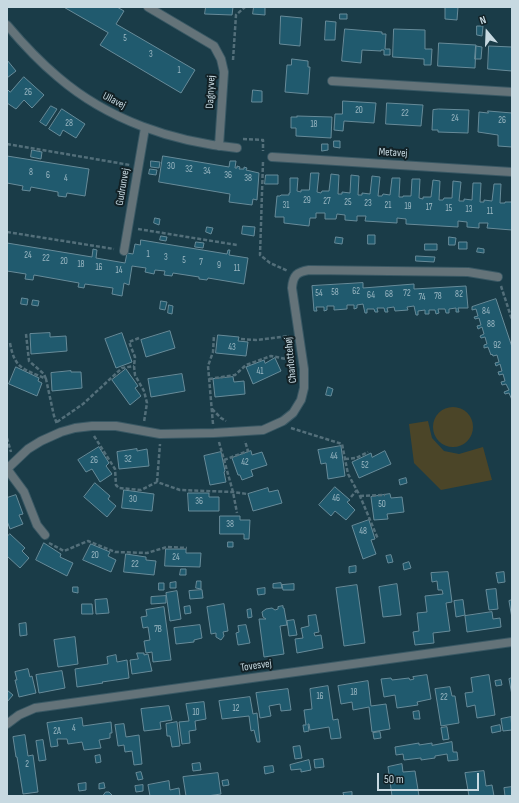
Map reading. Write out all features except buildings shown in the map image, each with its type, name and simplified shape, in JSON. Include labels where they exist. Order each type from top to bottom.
[{"type":"street","name":"Dagnyvej","points":[[148,7],[214,46],[221,59],[224,72],[219,146]]},
{"type":"street","name":"Ullavej","points":[[7,25],[28,49],[59,78],[98,106],[145,128],[184,140],[237,148]]},
{"type":"street","points":[[332,81],[512,92]]},
{"type":"street","name":"Gudrunvej","points":[[124,251],[145,128]]},
{"type":"street","name":"Metavej","points":[[272,157],[512,172]]},
{"type":"street","points":[[296,275],[302,271],[309,270],[468,272],[498,278]]},
{"type":"street","name":"Charlottehøj","points":[[7,469],[28,449],[41,441],[61,432],[75,428],[116,426],[160,434],[214,433],[263,430],[283,421],[293,413],[301,400],[304,388],[303,358],[292,288],[292,281],[296,275]]},
{"type":"street","points":[[7,469],[24,492],[37,525],[45,536]]},
{"type":"street","name":"Tovesvej","points":[[7,724],[19,715],[35,708],[512,642]]},
{"type":"path","points":[[224,72],[233,65],[236,15],[245,7]]},
{"type":"path","points":[[237,148],[242,139],[263,140],[263,153]]},
{"type":"path","points":[[7,144],[138,166]]},
{"type":"path","points":[[263,161],[260,255],[270,263],[296,275]]},
{"type":"path","points":[[128,227],[237,245]]},
{"type":"path","points":[[7,232],[124,251]]},
{"type":"path","points":[[498,278],[512,320]]},
{"type":"path","points":[[26,334],[29,361],[44,374],[54,416],[61,432]]},
{"type":"path","points":[[241,339],[256,340],[299,334]]},
{"type":"path","points":[[214,335],[213,352],[208,366],[214,433],[220,443],[237,513]]},
{"type":"path","points":[[139,338],[129,342],[135,357],[134,366],[136,375],[144,391],[147,403],[143,431]]},
{"type":"path","points":[[10,343],[12,356],[19,367],[46,379]]},
{"type":"path","points":[[209,379],[235,375],[246,365],[271,356],[290,360],[303,358]]},
{"type":"path","points":[[56,422],[83,404],[122,368],[134,366]]},
{"type":"path","points":[[283,421],[290,428],[342,444],[348,474],[360,496],[378,539]]},
{"type":"path","points":[[92,426],[92,434],[115,468],[116,485],[119,488],[141,490],[157,482],[180,490],[247,494]]},
{"type":"path","points":[[224,460],[248,451],[243,431]]},
{"type":"path","points":[[157,482],[160,434]]},
{"type":"path","points":[[345,459],[356,458],[368,452]]},
{"type":"path","points":[[351,497],[357,490]]},
{"type":"path","points":[[360,496],[385,495]]},
{"type":"path","points":[[45,536],[44,540],[64,551],[88,541],[115,552],[147,553],[167,547],[187,548]]},
{"type":"shaded area","points":[[457,407],[464,410],[470,416],[473,427],[472,435],[464,444],[457,447],[449,447],[442,444],[434,435],[433,423],[436,416],[445,408]]},
{"type":"shaded area","points":[[428,421],[432,438],[444,451],[459,454],[483,447],[492,480],[441,490],[414,463],[409,424]]}]
